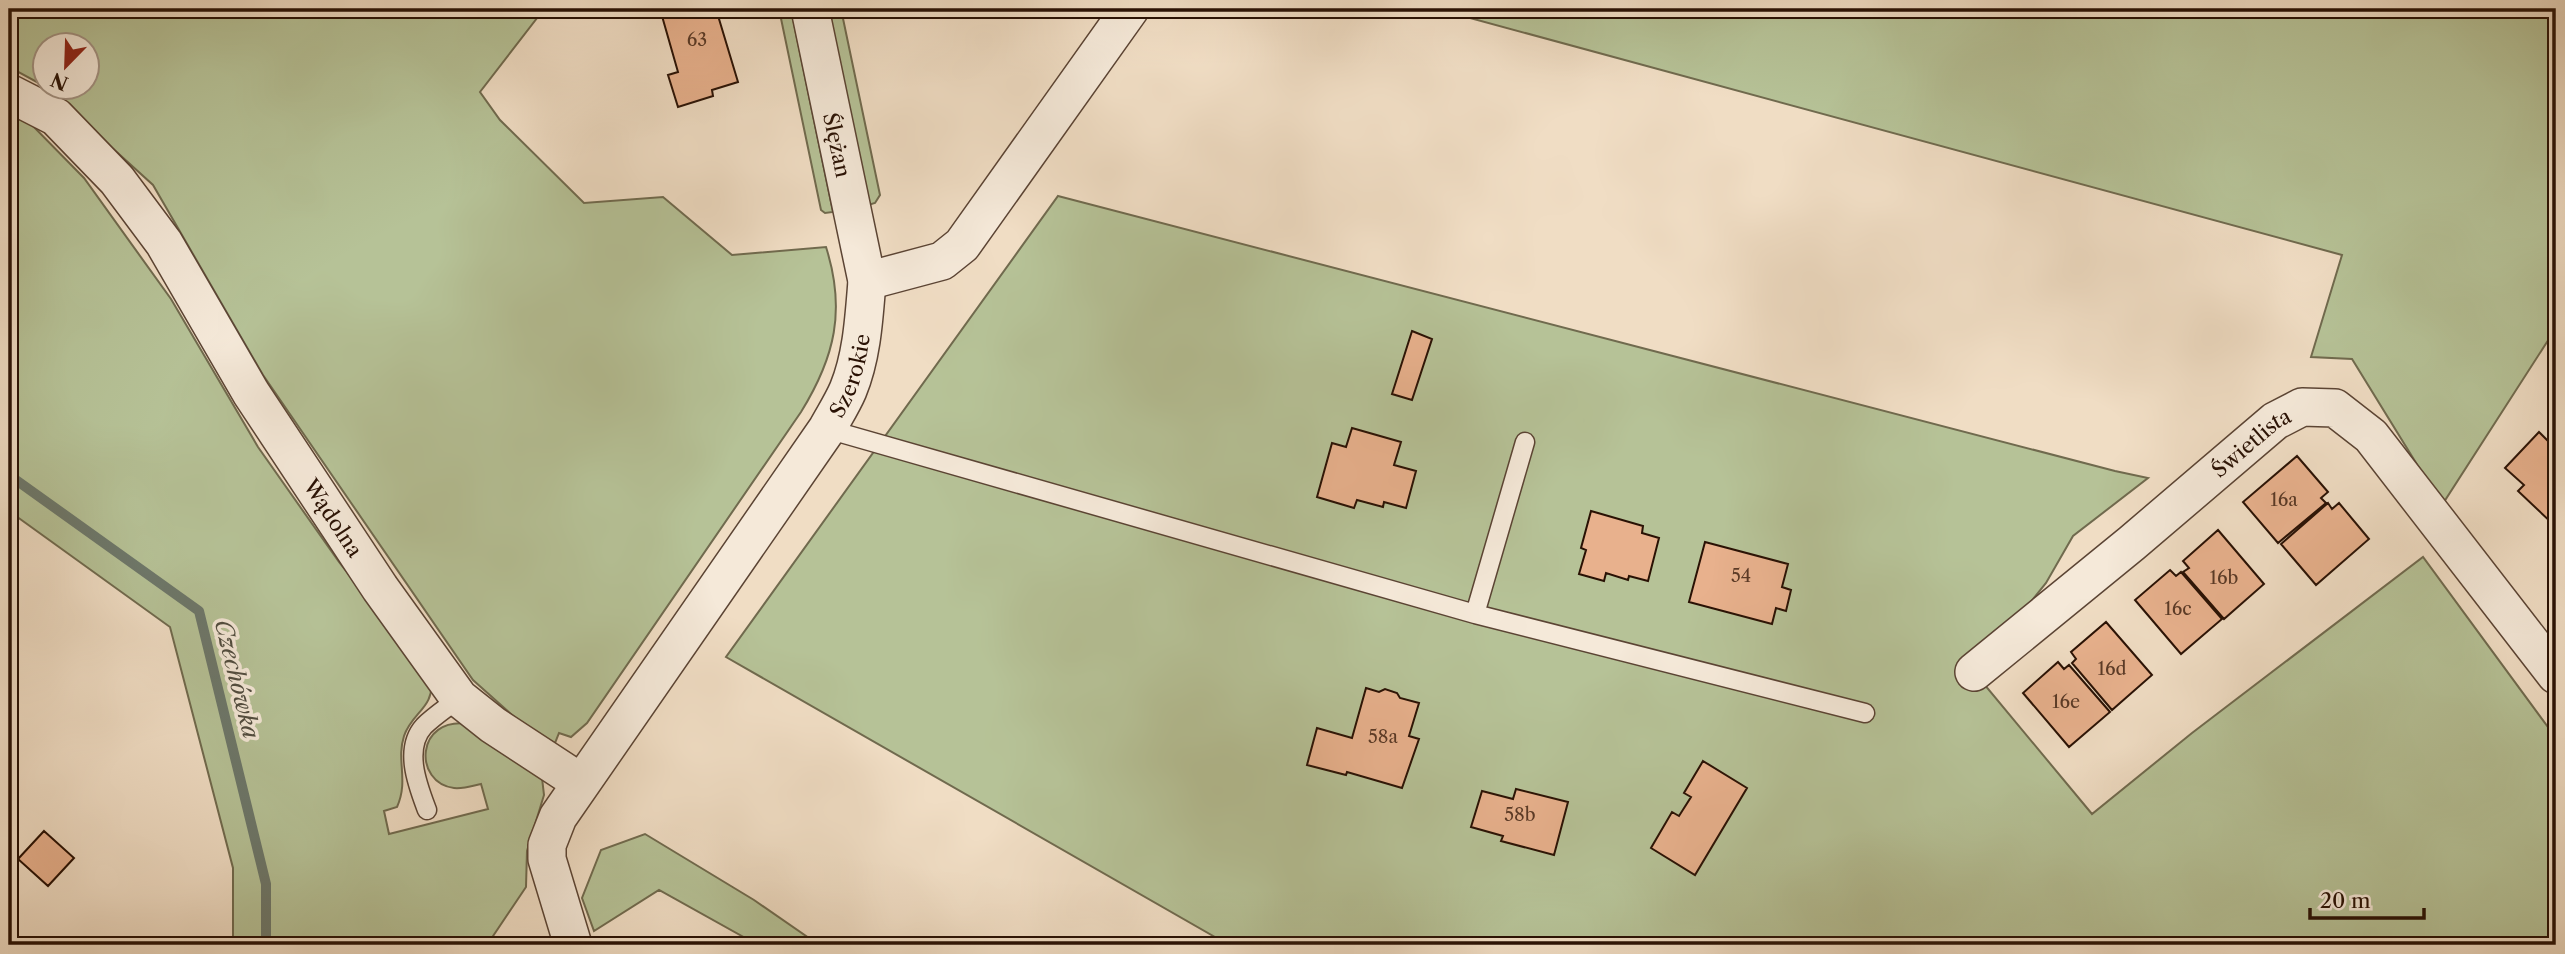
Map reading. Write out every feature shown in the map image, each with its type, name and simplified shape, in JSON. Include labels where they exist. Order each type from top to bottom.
[{"type":"street","name":"Ślężan","points":[[810,9],[867,281]]},
{"type":"street","points":[[867,281],[942,261],[962,245],[1130,9]]},
{"type":"street","name":"Wądolna","points":[[9,93],[56,117],[117,180],[164,243],[251,393],[380,588],[459,698],[493,725],[580,782]]},
{"type":"street","name":"Szerokie","points":[[580,782],[827,429],[855,371],[867,281]]},
{"type":"street","name":"Świetlista","points":[[1974,672],[2132,543],[2275,421],[2302,407],[2312,407],[2336,408],[2371,436],[2556,675]]},
{"type":"street","points":[[573,945],[551,878],[547,845],[558,817],[580,782]]},
{"type":"lane","points":[[827,429],[1475,614],[1864,713]]},
{"type":"lane","points":[[1475,614],[1525,442]]},
{"type":"lane","points":[[427,810],[414,765],[418,736],[424,727],[459,698]]},
{"type":"green space","points":[[9,9],[544,9],[480,92],[500,120],[584,203],[663,197],[732,255],[826,247],[832,270],[836,312],[829,352],[813,392],[587,723],[571,737],[559,733],[555,743],[529,730],[473,680],[263,375],[153,185],[61,102],[102,102],[102,32],[32,32],[32,79],[9,67]]},
{"type":"green space","points":[[779,9],[791,9],[833,212],[825,213],[821,210]]},
{"type":"green space","points":[[828,9],[841,9],[880,195],[875,203],[868,205]]},
{"type":"green space","points":[[1437,9],[2556,9],[2556,328],[2442,505],[2352,359],[2311,357],[2342,255]]},
{"type":"green space","points":[[9,114],[32,125],[84,178],[171,299],[258,447],[339,562],[431,679],[430,697],[404,736],[400,797],[397,807],[384,811],[389,834],[488,809],[481,784],[454,788],[431,775],[426,763],[430,739],[438,730],[451,724],[469,724],[542,778],[544,795],[527,851],[526,887],[487,945],[233,945],[233,868],[170,627],[9,511]]},
{"type":"green space","points":[[1058,196],[2148,478],[2073,536],[2046,583],[1974,672],[2092,814],[2192,733],[2423,557],[2556,738],[2556,945],[1229,945],[726,657]]},
{"type":"green space","points":[[645,834],[754,900],[819,945],[758,945],[659,890],[594,931],[582,898],[601,850]]},
{"type":"building","points":[[660,9],[716,9],[738,82],[712,90],[713,96],[678,107],[668,75],[678,72]]},
{"type":"building","points":[[1412,331],[1432,339],[1412,400],[1392,394]]},
{"type":"building","points":[[1352,428],[1401,442],[1394,465],[1416,471],[1406,508],[1384,502],[1383,507],[1357,500],[1354,508],[1317,497],[1332,443],[1346,447]]},
{"type":"building","points":[[2539,432],[2556,449],[2554,525],[2518,491],[2524,485],[2505,468]]},
{"type":"building","points":[[2297,456],[2328,492],[2321,498],[2326,503],[2278,543],[2243,502]]},
{"type":"building","points":[[2328,503],[2332,509],[2339,503],[2369,539],[2316,585],[2281,544]]},
{"type":"building","points":[[1591,511],[1643,526],[1642,533],[1659,538],[1648,581],[1629,576],[1628,580],[1606,573],[1604,581],[1579,574],[1586,550],[1581,548]]},
{"type":"building","points":[[2218,530],[2264,584],[2224,619],[2183,572],[2189,568],[2183,561]]},
{"type":"building","points":[[1705,542],[1788,564],[1782,587],[1791,590],[1786,611],[1776,608],[1772,624],[1689,602]]},
{"type":"building","points":[[2170,570],[2176,576],[2181,572],[2222,619],[2181,654],[2135,600]]},
{"type":"building","points":[[2106,622],[2152,675],[2112,710],[2072,663],[2076,659],[2071,652]]},
{"type":"building","points":[[2058,662],[2064,669],[2069,665],[2110,712],[2069,747],[2023,693]]},
{"type":"building","points":[[1366,688],[1379,692],[1385,689],[1397,693],[1400,698],[1419,703],[1409,736],[1419,739],[1402,788],[1347,772],[1346,775],[1307,765],[1317,728],[1352,738]]},
{"type":"building","points":[[1703,761],[1747,788],[1695,875],[1651,848],[1672,812],[1679,816],[1691,797],[1684,793]]},
{"type":"building","points":[[1516,789],[1568,802],[1554,855],[1501,841],[1503,836],[1471,827],[1482,791],[1513,799]]},
{"type":"building","points":[[44,831],[74,858],[48,886],[18,859]]},
{"type":"waterway","name":"Czechówka","points":[[9,475],[199,611],[266,884],[266,945]]}]
